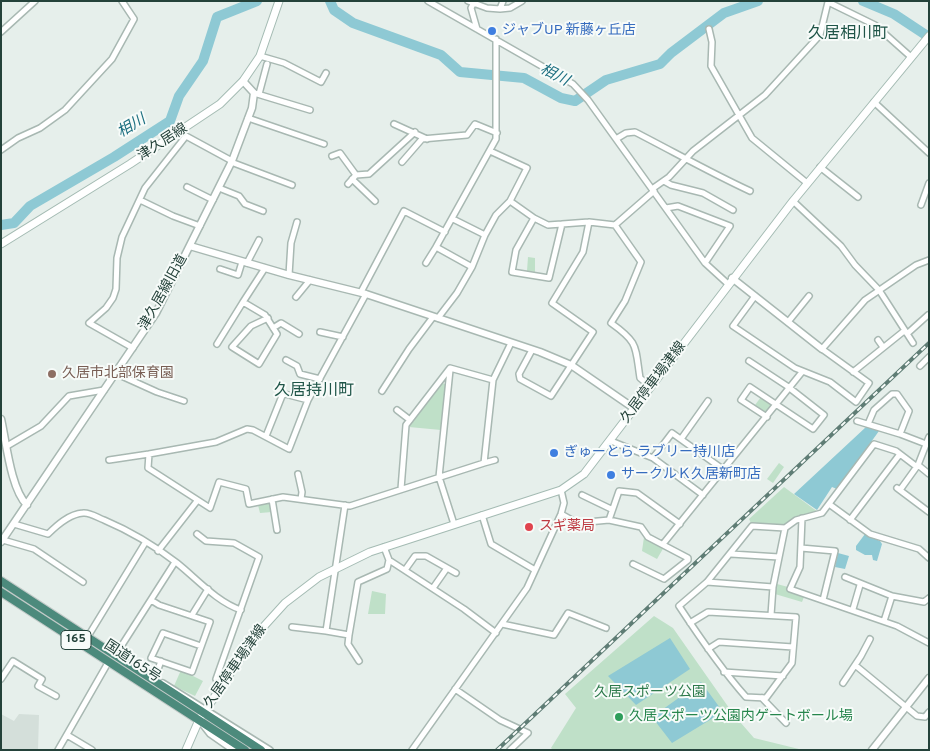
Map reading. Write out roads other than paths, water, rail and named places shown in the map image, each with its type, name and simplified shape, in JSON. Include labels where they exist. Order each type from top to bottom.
[{"type":"highway","name":"国道165号","points":[[1,581],[87,638],[112,659],[206,711],[261,750]]},
{"type":"highway","name":"国道165号","points":[[1,592],[112,659],[245,750]]},
{"type":"main road","name":"津久居線","points":[[1,244],[184,133],[220,104],[243,81],[260,56],[279,1]]},
{"type":"main road","name":"久居停車場津線","points":[[186,750],[199,720],[248,646],[266,623],[302,590],[335,568],[384,547],[561,490],[584,474],[611,441],[730,281],[807,183],[929,36]]},
{"type":"street","points":[[1,32],[35,1]]},
{"type":"street","points":[[1,150],[18,138],[40,128],[65,110],[112,59],[134,19],[122,1]]},
{"type":"street","points":[[428,1],[573,84],[582,92],[705,262],[730,281],[755,296],[869,383],[856,402],[830,382],[802,372],[733,326],[755,296]]},
{"type":"street","points":[[500,9],[503,1]]},
{"type":"street","points":[[477,29],[470,2],[500,9],[522,1]]},
{"type":"street","points":[[615,225],[664,181],[685,158],[765,95],[820,36],[828,2],[875,25],[911,57]]},
{"type":"street","points":[[709,30],[712,42],[712,66],[752,138],[807,183]]},
{"type":"street","points":[[426,263],[453,219],[490,151],[497,133],[496,40]]},
{"type":"street","points":[[260,56],[290,66],[321,82],[326,73]]},
{"type":"street","points":[[257,93],[267,64]]},
{"type":"street","points":[[243,81],[257,93],[310,110]]},
{"type":"street","name":"津久居線旧道","points":[[2,541],[156,314],[231,162],[257,93]]},
{"type":"street","points":[[874,102],[929,153]]},
{"type":"street","points":[[248,118],[324,144]]},
{"type":"street","points":[[394,124],[427,139]]},
{"type":"street","points":[[402,162],[422,139],[467,135],[475,124],[497,133]]},
{"type":"street","points":[[352,179],[370,174],[380,162],[415,132]]},
{"type":"street","points":[[616,139],[626,133],[635,132],[712,174],[726,178],[750,191]]},
{"type":"street","points":[[133,348],[89,323],[106,308],[113,298],[116,289],[118,258],[122,237],[152,177],[184,133],[231,162],[292,185]]},
{"type":"street","points":[[382,391],[409,349],[452,300],[472,267],[485,235],[496,215],[510,201],[527,168],[490,151]]},
{"type":"street","points":[[332,156],[340,153],[352,179],[375,202]]},
{"type":"street","points":[[820,167],[858,198]]},
{"type":"street","points":[[664,181],[671,185],[703,193],[733,210]]},
{"type":"street","points":[[921,205],[929,183]]},
{"type":"street","points":[[186,186],[213,200]]},
{"type":"street","points":[[219,188],[239,196],[245,204],[263,211]]},
{"type":"street","points":[[140,200],[172,216],[200,226]]},
{"type":"street","points":[[510,201],[534,218],[548,225],[589,222],[615,225],[641,262],[625,301],[611,323],[630,337],[638,354],[640,378],[651,387]]},
{"type":"street","points":[[793,201],[841,246],[855,265],[879,290],[913,343]]},
{"type":"street","points":[[666,208],[678,206],[730,226],[705,262]]},
{"type":"street","points":[[109,460],[216,442],[247,429],[266,436],[289,449],[308,400],[343,337],[404,211],[445,232]]},
{"type":"street","points":[[534,218],[516,250],[512,272],[549,278],[562,224]]},
{"type":"street","points":[[453,219],[485,235]]},
{"type":"street","points":[[289,275],[296,222]]},
{"type":"street","points":[[532,350],[519,374],[520,379],[551,396],[593,332],[552,303],[584,252],[589,222]]},
{"type":"street","points":[[220,269],[238,275],[259,240]]},
{"type":"street","points":[[190,246],[289,275],[364,293],[532,350],[572,365],[634,409]]},
{"type":"street","points":[[436,247],[472,267]]},
{"type":"street","points":[[822,349],[853,310],[916,265],[929,260]]},
{"type":"street","points":[[217,344],[265,268]]},
{"type":"street","points":[[296,297],[310,280]]},
{"type":"street","points":[[788,322],[809,296]]},
{"type":"street","points":[[243,302],[268,318],[277,334],[259,364],[232,347],[251,326],[268,318]]},
{"type":"street","points":[[854,372],[883,347],[928,315]]},
{"type":"street","points":[[273,328],[281,323],[299,334]]},
{"type":"street","points":[[320,332],[343,337]]},
{"type":"street","points":[[878,340],[883,347]]},
{"type":"street","points":[[484,463],[492,380],[511,343]]},
{"type":"street","points":[[920,366],[929,357]]},
{"type":"street","points":[[286,360],[297,366],[300,374],[320,379]]},
{"type":"street","points":[[749,361],[824,415],[813,429],[750,387],[741,400],[766,417]]},
{"type":"street","points":[[450,368],[492,380]]},
{"type":"street","points":[[401,489],[406,425],[450,368]]},
{"type":"street","points":[[450,368],[439,477],[454,524]]},
{"type":"street","points":[[664,544],[802,372]]},
{"type":"street","points":[[115,373],[157,392],[184,401]]},
{"type":"street","points":[[266,436],[282,396],[288,387]]},
{"type":"street","points":[[7,446],[41,426],[69,396],[104,390]]},
{"type":"street","points":[[285,394],[308,400]]},
{"type":"street","points":[[868,424],[874,410],[892,394],[897,394],[909,411],[900,434]]},
{"type":"street","points":[[681,439],[708,401]]},
{"type":"street","points":[[397,410],[410,420]]},
{"type":"street","points":[[1,419],[19,495],[26,505]]},
{"type":"street","points":[[858,421],[926,444]]},
{"type":"street","points":[[653,458],[672,433],[724,470]]},
{"type":"street","points":[[929,437],[918,466],[899,489],[929,512]]},
{"type":"street","points":[[611,441],[653,458],[703,495]]},
{"type":"street","points":[[690,624],[708,612],[796,617],[792,663],[766,698],[746,697],[724,672],[690,624],[679,606],[707,582],[752,526],[785,528],[802,518],[820,515],[874,444],[900,454],[929,474]]},
{"type":"street","points":[[149,454],[148,468],[210,508],[219,482],[246,489],[249,504],[283,497],[350,506],[495,460]]},
{"type":"street","points":[[850,520],[900,454]]},
{"type":"street","points":[[298,474],[302,492],[301,498]]},
{"type":"street","points":[[412,750],[527,588],[561,514],[564,503],[561,490]]},
{"type":"street","points":[[609,520],[619,491],[637,493],[680,524]]},
{"type":"street","points":[[582,495],[611,510]]},
{"type":"street","points":[[272,499],[277,530]]},
{"type":"street","points":[[158,551],[198,500]]},
{"type":"street","points":[[829,504],[870,534],[919,549],[929,558]]},
{"type":"street","points":[[326,631],[345,505]]},
{"type":"street","points":[[14,524],[48,534],[68,518],[87,513],[123,528],[175,562],[229,606],[241,610]]},
{"type":"street","points":[[561,514],[577,523],[609,520],[642,527],[648,537],[687,556],[688,560],[664,579],[633,564]]},
{"type":"street","points":[[482,515],[491,544],[535,570]]},
{"type":"street","points":[[802,518],[800,567],[790,589],[884,621],[929,644]]},
{"type":"street","points":[[771,615],[773,587],[785,528]]},
{"type":"street","points":[[197,534],[206,540],[234,543],[259,557],[216,678]]},
{"type":"street","points":[[2,541],[34,549],[83,582]]},
{"type":"street","points":[[87,638],[145,542]]},
{"type":"street","points":[[359,661],[348,644],[358,582],[387,569],[388,560],[384,547]]},
{"type":"street","points":[[801,548],[835,551],[823,600]]},
{"type":"street","points":[[731,554],[779,557]]},
{"type":"street","points":[[405,570],[415,556],[426,556],[456,573]]},
{"type":"street","points":[[388,560],[433,588],[496,633]]},
{"type":"street","points":[[58,750],[112,659],[175,562]]},
{"type":"street","points":[[433,588],[447,568]]},
{"type":"street","points":[[845,577],[892,596],[924,602],[929,598]]},
{"type":"street","points":[[707,582],[773,587]]},
{"type":"street","points":[[853,610],[860,584]]},
{"type":"street","points":[[192,615],[208,589]]},
{"type":"street","points":[[884,621],[892,596]]},
{"type":"street","points":[[151,600],[159,605],[210,622],[192,672],[151,658],[163,633],[201,646]]},
{"type":"street","points":[[502,624],[554,636],[568,613],[606,628]]},
{"type":"street","points":[[292,627],[349,635]]},
{"type":"street","points":[[843,683],[870,639]]},
{"type":"street","points":[[708,649],[719,642],[793,647]]},
{"type":"street","points":[[1,679],[13,661],[42,679],[38,686],[56,696]]},
{"type":"street","points":[[151,679],[160,661]]},
{"type":"street","points":[[855,665],[917,716],[925,717],[929,712]]},
{"type":"street","points":[[724,672],[783,676]]},
{"type":"street","points":[[872,750],[929,678]]},
{"type":"street","points":[[455,689],[500,720],[528,733],[510,750]]},
{"type":"street","points":[[762,698],[786,723]]},
{"type":"street","name":"国道165号","points":[[206,711],[270,750]]},
{"type":"street","name":"国道165号","points":[[199,720],[210,734],[233,750]]},
{"type":"street","points":[[67,735],[92,750]]},
{"type":"water","points":[[866,427],[879,431],[837,489],[832,487],[817,510],[794,494]]},
{"type":"water","points":[[865,534],[880,541],[882,544],[877,561],[873,560],[872,555],[865,555],[856,550],[856,546]]},
{"type":"water","points":[[838,553],[849,556],[845,569],[835,567]]},
{"type":"water","points":[[670,638],[690,669],[636,705],[608,676]]},
{"type":"water","points":[[701,682],[723,712],[672,743],[652,717]]},
{"type":"waterway","name":"相川","points":[[1,225],[14,223],[30,206],[114,157],[170,121],[179,96],[203,61],[217,17],[257,1]]},
{"type":"waterway","name":"相川","points":[[330,1],[334,10],[353,23],[441,55],[460,72],[524,78],[561,98],[575,101],[606,80],[660,64],[671,53],[724,13],[758,1]]},
{"type":"waterway","name":"相川","points":[[863,1],[894,14],[929,37]]},
{"type":"railway","points":[[497,750],[929,343]]},
{"type":"place","name":"ジャブUP 新藤ヶ丘店","points":[[492,31]]},
{"type":"place","name":"久居市北部保育園","points":[[52,374]]},
{"type":"place","name":"ぎゅーとら ラブリー持川店","points":[[554,453]]},
{"type":"place","name":"サークルＫ久居新町店","points":[[611,475]]},
{"type":"place","name":"スギ薬局","points":[[529,527]]},
{"type":"place","name":"久居スポーツ公園内ゲートボール場","points":[[619,717]]},
{"type":"district","name":"久居相川町","points":[[848,35]]},
{"type":"district","name":"久居持川町","points":[[314,392]]},
{"type":"park label","name":"久居スポーツ公園","points":[[650,693]]}]
